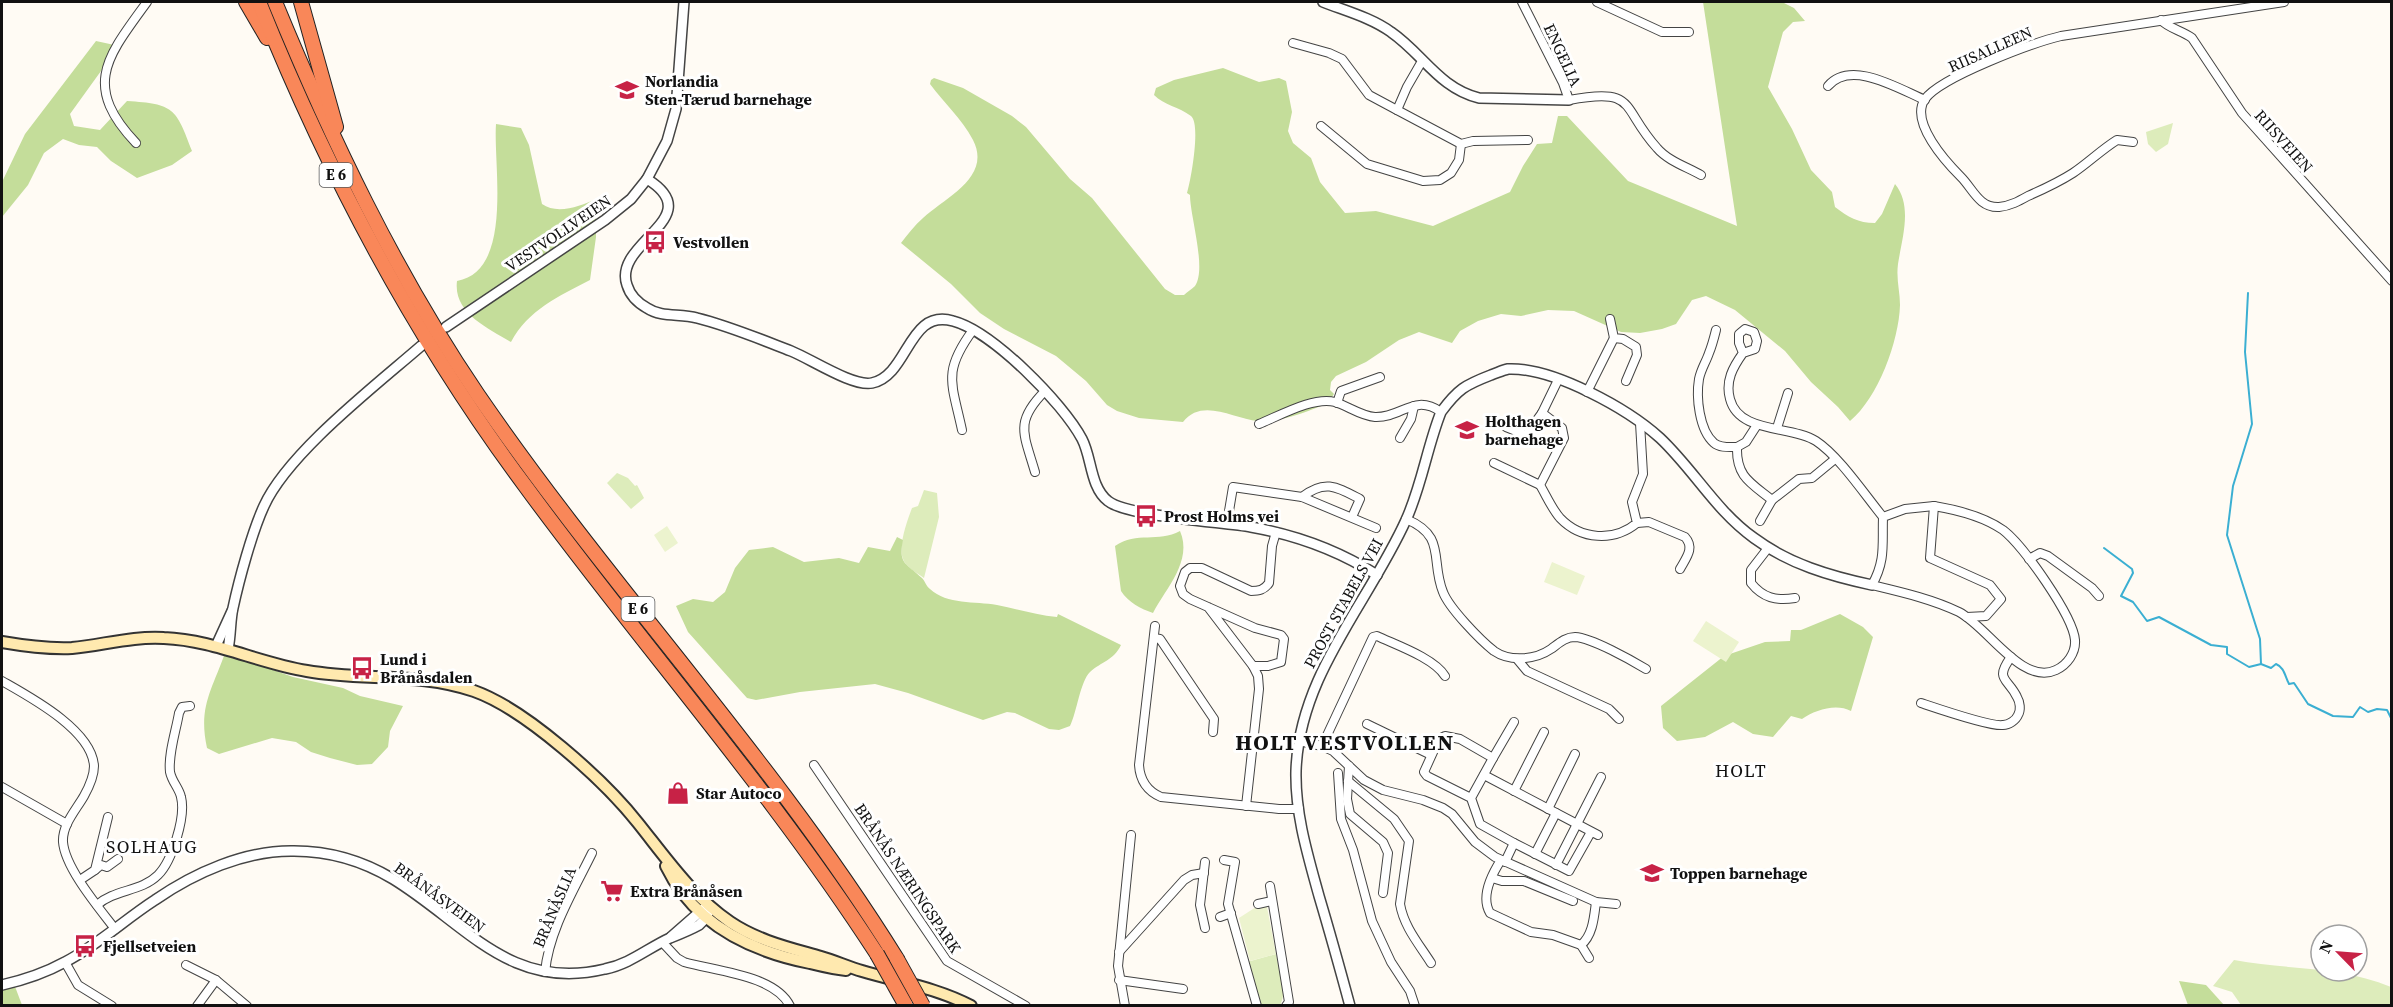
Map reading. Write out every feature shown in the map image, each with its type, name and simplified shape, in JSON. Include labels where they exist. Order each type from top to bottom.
[{"type":"highway","name":"E 6","points":[[246,2],[264,34],[280,53]]},
{"type":"highway","name":"E 6","points":[[259,2],[280,53],[359,222],[403,301],[465,400],[524,486],[791,828],[877,954],[905,1005]]},
{"type":"highway","name":"E 6","points":[[275,2],[339,147],[392,250],[477,393],[588,545],[799,814],[855,893],[923,1005]]},
{"type":"highway","name":"E 6","points":[[301,2],[309,36],[332,106],[339,147]]},
{"type":"main road","points":[[2,642],[69,648],[141,638],[191,640],[300,670],[437,682],[464,687],[489,697],[519,716],[585,767],[622,804],[661,854],[711,907],[737,927],[763,940],[938,992],[971,1005]]},
{"type":"main road","points":[[661,854],[677,884],[702,915],[737,940],[769,953],[839,969],[859,970]]},
{"type":"street","points":[[136,143],[108,104],[105,91],[105,69],[117,43],[147,2]]},
{"type":"street","name":"VESTVOLLVEIEN","points":[[446,327],[605,220],[631,199],[647,179],[662,153],[675,115],[684,2]]},
{"type":"street","points":[[1323,2],[1392,32],[1451,87],[1467,95],[1488,98],[1569,100]]},
{"type":"street","name":"ENGELIA","points":[[1522,2],[1563,83],[1569,100],[1598,95],[1618,99],[1629,106],[1662,153],[1701,175]]},
{"type":"street","points":[[1597,2],[1662,32],[1689,32]]},
{"type":"street","name":"RIISALLEEN","points":[[1925,100],[1944,84],[2027,45],[2061,36],[2284,2]]},
{"type":"street","name":"RIISVEIEN","points":[[2161,20],[2163,24],[2181,30],[2192,38],[2242,113],[2391,281]]},
{"type":"street","points":[[1293,43],[1342,59],[1370,95],[1461,144]]},
{"type":"street","points":[[1397,110],[1422,61]]},
{"type":"street","points":[[1828,86],[1834,78],[1854,74],[1865,76],[1925,100],[1924,124],[1942,157],[1981,201],[1996,207],[2009,206],[2051,186],[2074,172],[2116,140],[2133,142]]},
{"type":"street","points":[[1322,126],[1359,159],[1372,167],[1423,181],[1440,180],[1451,173],[1459,160],[1461,144]]},
{"type":"street","points":[[1461,144],[1473,141],[1528,140]]},
{"type":"street","points":[[647,179],[665,194],[668,203],[666,213],[660,227],[629,258],[625,273],[630,292],[637,301],[651,311],[664,315],[692,316],[715,323],[801,355],[854,381],[866,383],[877,381],[889,373],[915,334],[930,322],[947,319],[973,330],[1012,359],[1045,391],[1081,437],[1097,485],[1107,501],[1127,509],[1276,532],[1331,550],[1377,575]]},
{"type":"street","points":[[1587,392],[1614,338],[1611,319]]},
{"type":"street","points":[[962,430],[951,371],[961,347],[973,330]]},
{"type":"street","points":[[1716,330],[1708,356],[1703,362],[1699,380],[1698,402],[1703,423],[1714,443],[1724,447],[1737,447],[1746,442],[1757,425]]},
{"type":"street","points":[[1614,338],[1623,339],[1636,347],[1637,355],[1626,381]]},
{"type":"street","points":[[222,647],[256,527],[274,488],[310,446],[421,346]]},
{"type":"street","points":[[1743,353],[1729,377],[1730,402],[1736,412],[1757,425],[1800,434],[1816,441],[1835,459],[1883,517],[1883,556],[1879,572],[1872,585]]},
{"type":"street","name":"PROST STABELS VEI","points":[[1350,1005],[1309,860],[1299,809],[1296,772],[1299,741],[1308,705],[1321,672],[1377,575],[1406,519],[1441,412],[1451,398],[1466,385],[1507,369],[1533,372],[1587,392],[1620,409],[1660,438],[1732,521],[1780,556],[1814,570],[1937,603],[1967,617],[2030,671],[2053,672],[2063,666],[2074,649],[2075,640],[2068,622],[2030,559],[2003,530],[1979,517],[1934,506],[1905,509],[1883,517]]},
{"type":"street","points":[[1337,403],[1341,391],[1347,387],[1380,377]]},
{"type":"street","points":[[1506,427],[1526,435],[1542,413],[1558,380]]},
{"type":"street","points":[[1035,472],[1024,433],[1024,420],[1029,409],[1045,391]]},
{"type":"street","points":[[1777,428],[1788,393]]},
{"type":"street","points":[[1259,424],[1318,402],[1337,403],[1374,417],[1420,403],[1441,412]]},
{"type":"street","points":[[1400,438],[1411,419],[1414,406]]},
{"type":"street","points":[[1540,485],[1564,438],[1562,428],[1542,413]]},
{"type":"street","points":[[1637,523],[1632,502],[1643,474],[1640,423]]},
{"type":"street","points":[[1737,447],[1736,460],[1744,478],[1772,500]]},
{"type":"street","points":[[1760,521],[1772,500],[1799,479],[1812,478],[1835,459]]},
{"type":"street","points":[[1494,463],[1540,485],[1560,518],[1578,530],[1601,537],[1611,537],[1620,535],[1637,523],[1649,522],[1685,537],[1689,541],[1690,548],[1680,569]]},
{"type":"street","points":[[1302,497],[1326,485],[1334,487],[1360,499],[1352,517]]},
{"type":"street","points":[[1227,523],[1233,487],[1302,497],[1376,528]]},
{"type":"street","points":[[1934,506],[1930,558],[1990,585],[2001,599],[1986,616],[1967,617]]},
{"type":"street","points":[[1406,519],[1425,531],[1434,542],[1442,591],[1449,602],[1492,649],[1506,657],[1517,659],[1541,654],[1565,639],[1575,637],[1604,648],[1646,669]]},
{"type":"street","points":[[1253,666],[1268,666],[1281,662],[1284,639],[1281,635],[1255,628],[1183,594],[1180,582],[1190,568],[1202,568],[1251,591],[1259,591],[1269,583],[1272,546],[1276,532]]},
{"type":"street","points":[[1768,548],[1751,570],[1751,583],[1765,596],[1784,600],[1795,598]]},
{"type":"street","points":[[2030,559],[2040,553],[2048,556],[2092,588],[2099,596]]},
{"type":"street","points":[[1208,607],[1253,666],[1258,676],[1259,689],[1246,806]]},
{"type":"street","points":[[1155,626],[1139,765],[1142,781],[1152,794],[1161,797],[1246,806],[1299,809]]},
{"type":"street","points":[[1323,746],[1373,637],[1377,636],[1422,658],[1442,670],[1445,676]]},
{"type":"street","points":[[1154,638],[1160,639],[1214,719],[1213,732]]},
{"type":"street","points":[[1921,703],[1991,723],[2003,725],[2014,721],[2019,714],[2020,703],[2003,680],[2003,671],[2011,657]]},
{"type":"street","points":[[1517,659],[1527,671],[1598,704],[1619,719]]},
{"type":"street","points":[[2,681],[63,721],[82,738],[89,748],[94,766],[92,777],[67,824],[63,834],[64,846],[80,880],[115,929]]},
{"type":"street","points":[[97,906],[111,896],[145,885],[158,875],[168,861],[176,837],[182,804],[181,796],[172,779],[171,763],[179,713],[182,707],[190,706]]},
{"type":"street","points":[[1471,798],[1514,722]]},
{"type":"street","points":[[1367,723],[1431,755]]},
{"type":"street","points":[[1515,791],[1545,732]]},
{"type":"street","points":[[1484,775],[1594,833],[1569,871],[1485,829],[1480,824],[1471,798],[1427,776],[1424,772],[1439,740],[1450,735],[1493,758]]},
{"type":"street","points":[[1299,741],[1323,746],[1333,751],[1364,780],[1383,790],[1423,800],[1443,808],[1452,814],[1475,842],[1503,861],[1596,902],[1616,904]]},
{"type":"street","points":[[1548,809],[1575,754]]},
{"type":"street","name":"BRÅNÅS NÆRINGSPARK","points":[[814,765],[947,962],[1026,1005]]},
{"type":"street","points":[[1350,766],[1348,781],[1350,814],[1375,835],[1387,849],[1389,857],[1383,893]]},
{"type":"street","points":[[1338,773],[1340,813],[1372,921],[1391,963],[1410,991],[1415,1005]]},
{"type":"street","points":[[1556,865],[1601,777]]},
{"type":"street","points":[[1348,781],[1394,819],[1409,841],[1401,912],[1409,930],[1431,963]]},
{"type":"street","points":[[2,787],[67,824]]},
{"type":"street","points":[[1535,854],[1556,813]]},
{"type":"street","points":[[95,870],[108,817]]},
{"type":"street","points":[[1346,830],[1357,821]]},
{"type":"street","points":[[1125,1005],[1119,980],[1119,952],[1131,835]]},
{"type":"street","points":[[1514,843],[1492,878],[1486,896],[1490,913],[1531,932],[1552,934],[1572,944],[1581,945],[1585,942],[1593,925],[1596,902]]},
{"type":"street","name":"BRÅNÅSVEIEN","points":[[2,985],[32,977],[65,962],[165,893],[223,865],[274,852],[313,852],[341,857],[375,869],[402,885],[498,956],[526,968],[544,972],[573,974],[608,969],[629,961],[666,940],[711,907]]},
{"type":"street","name":"BRÅNÅSLIA","points":[[544,972],[556,929],[592,853]]},
{"type":"street","points":[[80,880],[101,865],[107,867],[118,859]]},
{"type":"street","points":[[1224,860],[1235,862],[1228,904],[1257,1005]]},
{"type":"street","points":[[1205,862],[1200,905],[1205,928]]},
{"type":"street","points":[[1119,952],[1184,880],[1192,875],[1204,873]]},
{"type":"street","points":[[1492,878],[1502,881],[1524,881],[1573,902]]},
{"type":"street","points":[[1270,886],[1290,1004]]},
{"type":"street","points":[[1258,903],[1272,901]]},
{"type":"street","points":[[1220,917],[1231,913]]},
{"type":"street","points":[[666,940],[677,958],[684,962],[760,981],[782,993],[790,1005]]},
{"type":"street","points":[[1581,945],[1589,958]]},
{"type":"street","points":[[65,962],[78,985],[112,1005]]},
{"type":"street","points":[[186,965],[216,980],[247,1005]]},
{"type":"street","points":[[197,1005],[216,980]]},
{"type":"street","points":[[1119,980],[1183,989]]},
{"type":"green space","points":[[1703,2],[1782,2],[1794,8],[1805,21],[1793,22],[1783,32],[1768,87],[1792,129],[1811,170],[1832,192],[1835,207],[1858,221],[1875,223],[1882,214],[1895,184],[1904,202],[1905,222],[1898,269],[1900,305],[1896,335],[1878,384],[1860,411],[1850,421],[1811,382],[1785,351],[1735,310],[1706,296],[1692,300],[1676,324],[1640,333],[1621,332],[1574,311],[1548,310],[1521,316],[1501,314],[1478,321],[1460,331],[1452,343],[1419,332],[1399,340],[1366,362],[1336,376],[1331,382],[1330,390],[1334,394],[1327,404],[1285,418],[1258,421],[1209,410],[1199,411],[1183,422],[1139,418],[1107,405],[1086,381],[1056,356],[1004,329],[980,313],[951,284],[901,243],[920,221],[964,185],[976,165],[977,153],[973,140],[930,84],[934,78],[963,88],[1012,116],[1026,127],[1070,179],[1092,198],[1165,289],[1175,295],[1184,295],[1195,286],[1199,268],[1190,195],[1187,193],[1193,165],[1194,121],[1182,110],[1154,95],[1156,88],[1174,80],[1223,68],[1259,82],[1279,78],[1286,81],[1292,112],[1288,131],[1293,143],[1311,158],[1320,182],[1345,213],[1376,211],[1433,226],[1510,192],[1537,144],[1552,143],[1558,116],[1567,116],[1628,181],[1737,226]]},
{"type":"green space","points":[[96,41],[119,46],[70,114],[74,126],[100,130],[127,101],[155,104],[171,111],[177,117],[192,151],[172,165],[137,178],[111,161],[97,147],[79,145],[63,139],[44,153],[28,185],[2,217],[2,182],[25,134]]},
{"type":"green space","points":[[2173,123],[2168,144],[2156,152],[2148,144],[2146,132]]},
{"type":"green space","points":[[496,124],[521,128],[529,145],[542,204],[562,209],[576,207],[596,199],[596,237],[590,280],[545,305],[526,321],[511,342],[483,325],[466,311],[457,292],[457,281],[475,273],[487,258],[494,238],[497,214]]},
{"type":"green space","points":[[617,473],[628,478],[635,486],[637,485],[644,498],[631,509],[607,483]]},
{"type":"green space","points":[[924,490],[937,493],[939,517],[924,578],[904,562],[902,547],[912,508],[918,506]]},
{"type":"green space","points":[[667,526],[678,543],[665,552],[654,535]]},
{"type":"green space","points":[[1180,531],[1183,553],[1181,564],[1171,584],[1153,613],[1135,605],[1121,591],[1115,546],[1131,539],[1164,536]]},
{"type":"green space","points":[[897,537],[903,540],[902,554],[908,566],[922,578],[929,588],[945,598],[997,605],[1042,615],[1057,617],[1058,614],[1121,645],[1115,654],[1090,672],[1081,690],[1070,726],[1059,730],[1049,729],[1015,713],[1007,712],[983,720],[908,693],[875,684],[800,692],[756,700],[747,698],[688,632],[676,606],[693,599],[713,602],[725,592],[735,568],[749,550],[773,547],[804,562],[839,558],[859,563],[868,547],[890,551]]},
{"type":"green space","points":[[1552,562],[1585,576],[1577,595],[1544,582]]},
{"type":"green space","points":[[1840,614],[1863,627],[1873,637],[1851,711],[1832,708],[1819,710],[1802,719],[1791,716],[1773,737],[1753,734],[1733,722],[1705,737],[1677,741],[1663,728],[1661,706],[1724,656],[1765,642],[1790,641],[1791,630],[1801,630]]},
{"type":"green space","points":[[1706,621],[1739,642],[1726,662],[1693,641]]},
{"type":"green space","points":[[225,653],[293,677],[343,688],[360,696],[403,706],[390,731],[388,747],[372,764],[357,765],[311,752],[296,742],[272,738],[219,754],[207,748],[205,710]]},
{"type":"green space","points":[[1256,907],[1267,907],[1276,954],[1250,961],[1239,918]]},
{"type":"green space","points":[[1276,954],[1282,980],[1282,999],[1280,1005],[1261,1005],[1247,962]]},
{"type":"green space","points":[[2234,960],[2309,969],[2309,983],[2369,983],[2369,979],[2372,980],[2391,987],[2391,1005],[2241,1005],[2232,992],[2213,986]]},
{"type":"green space","points":[[2179,981],[2206,985],[2224,1005],[2188,1005]]},
{"type":"green space","points":[[14,984],[22,1005],[2,1006],[2,988]]},
{"type":"waterway","points":[[2248,293],[2245,352],[2252,424],[2233,486],[2227,535],[2260,639],[2261,664]]},
{"type":"waterway","points":[[2104,548],[2132,569],[2133,573],[2121,596],[2133,602],[2147,621],[2159,617],[2211,645],[2227,647],[2227,654],[2249,667],[2261,664],[2271,668],[2276,664],[2279,665],[2289,684],[2294,683],[2308,704],[2333,716],[2353,717],[2360,707],[2368,712],[2377,709],[2387,710],[2392,720]]},
{"type":"place","name":"Norlandia Sten-Tærud barnehage","points":[[627,90]]},
{"type":"place","name":"Vestvollen","points":[[655,242]]},
{"type":"place","name":"Holthagen barnehage","points":[[1467,430]]},
{"type":"place","name":"Prost Holms vei","points":[[1146,516]]},
{"type":"place","name":"Lund i Brånåsdalen","points":[[362,668]]},
{"type":"place","name":"Star Autoco","points":[[678,793]]},
{"type":"place","name":"Toppen barnehage","points":[[1652,873]]},
{"type":"place","name":"Extra Brånåsen","points":[[612,891]]},
{"type":"place","name":"Fjellsetveien","points":[[85,946]]},
{"type":"district","name":"HOLT VESTVOLLEN","points":[[1345,742]]},
{"type":"district","name":"HOLT","points":[[1741,771]]},
{"type":"district","name":"SOLHAUG","points":[[152,847]]}]
